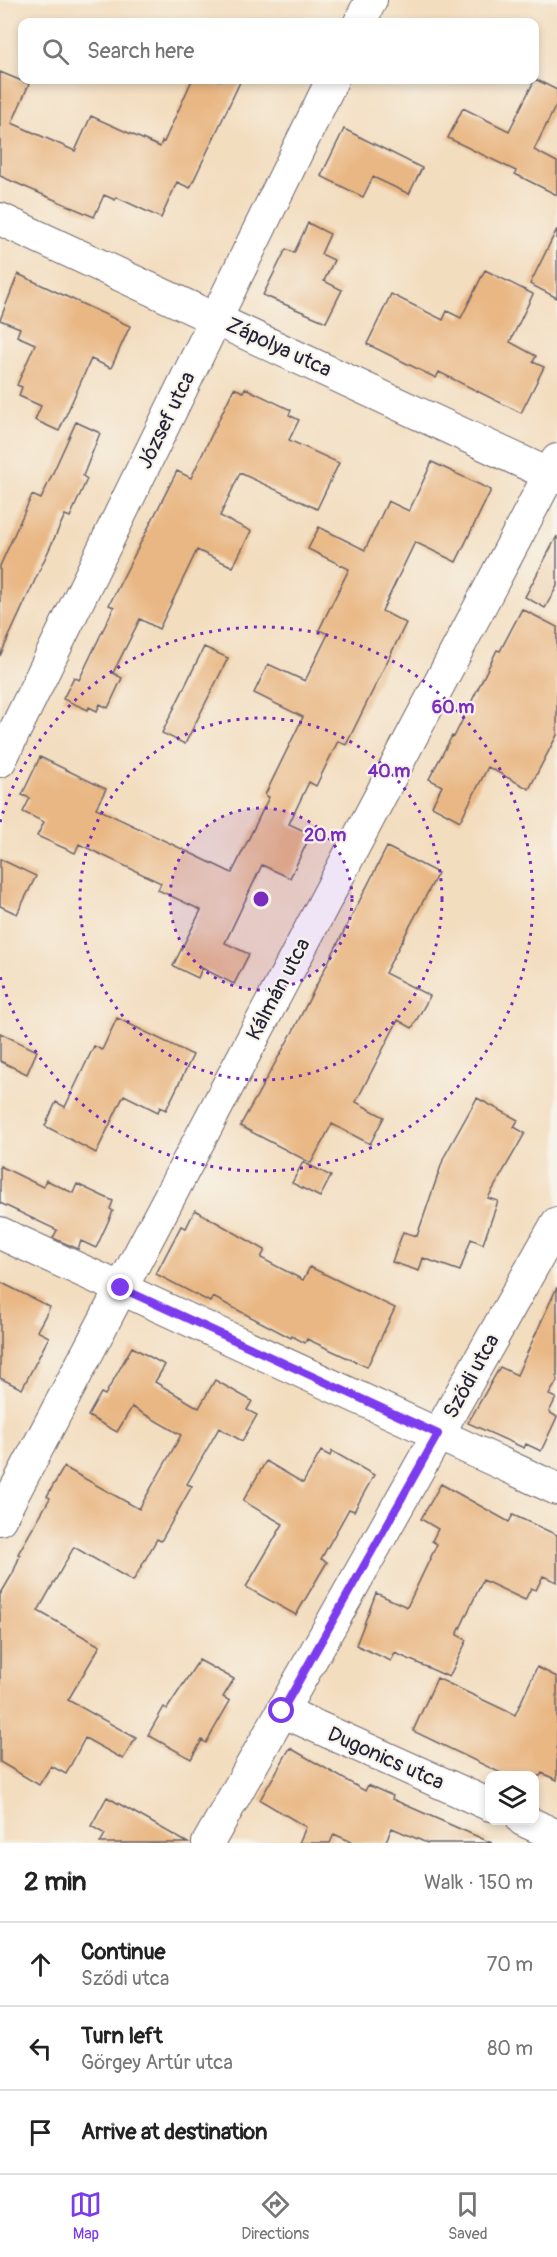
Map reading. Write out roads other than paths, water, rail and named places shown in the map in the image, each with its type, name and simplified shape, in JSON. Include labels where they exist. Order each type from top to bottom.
[{"type":"street","points":[[362,18],[371,0]]},
{"type":"street","name":"József utca","points":[[0,761],[7,728],[216,318],[330,84]]},
{"type":"street","name":"Zápolya utca","points":[[0,219],[554,471]]},
{"type":"street","name":"Kálmán utca","points":[[0,1519],[554,471]]},
{"type":"street","name":"Sződi utca","points":[[208,1843],[557,1223]]},
{"type":"street","points":[[0,1233],[557,1489]]},
{"type":"street","name":"Dugonics utca","points":[[282,1711],[485,1803]]},
{"type":"street","points":[[532,1825],[557,1836]]}]
